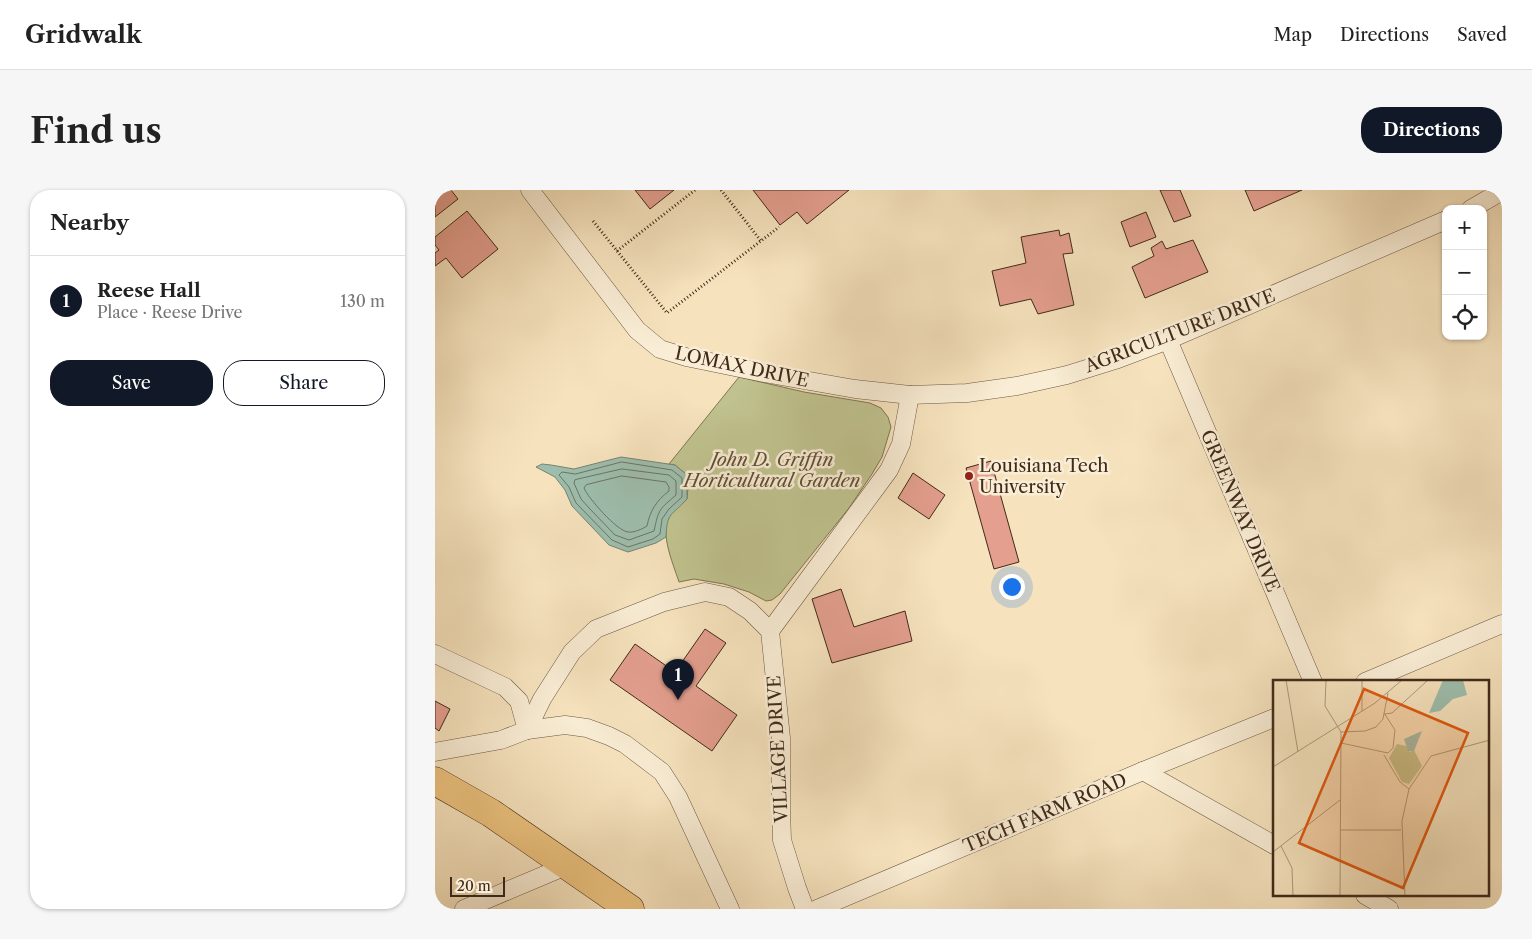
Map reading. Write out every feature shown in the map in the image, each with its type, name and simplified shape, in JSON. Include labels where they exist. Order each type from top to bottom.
[{"type":"main road","points":[[435,781],[491,814],[630,909]]},
{"type":"street","name":"LOMAX DRIVE","points":[[529,190],[637,330],[660,349],[686,357],[764,373],[855,389],[911,396]]},
{"type":"street","points":[[1478,205],[1502,191]]},
{"type":"street","name":"AGRICULTURE DRIVE","points":[[911,396],[967,393],[1017,386],[1115,360],[1168,340],[1442,222]]},
{"type":"street","name":"GREENWAY DRIVE","points":[[1168,340],[1312,680]]},
{"type":"street","points":[[527,730],[542,699],[571,652],[596,629],[664,602],[705,592],[729,597],[750,610],[770,631],[889,470],[901,444],[911,396]]},
{"type":"street","points":[[1370,680],[1502,624]]},
{"type":"street","name":"VILLAGE DRIVE","points":[[770,631],[781,738],[783,840],[805,909]]},
{"type":"street","points":[[435,654],[505,687],[519,700],[527,730]]},
{"type":"street","name":"TECH FARM ROAD","points":[[817,909],[1143,771],[1273,719]]},
{"type":"street","points":[[435,752],[501,740],[527,730],[565,725],[587,728],[625,744],[662,772],[678,797],[730,909]]},
{"type":"street","points":[[1143,771],[1273,844]]},
{"type":"street","points":[[464,909],[566,866]]},
{"type":"street","points":[[1367,896],[1389,909]]},
{"type":"path","points":[[617,251],[695,190]]},
{"type":"path","points":[[721,190],[761,241]]},
{"type":"path","points":[[593,221],[667,313],[779,227]]},
{"type":"green space","name":"John D. Griffin Horticultural Garden","points":[[739,377],[804,392],[870,403],[881,408],[888,417],[891,427],[882,457],[849,508],[780,594],[772,600],[766,601],[749,592],[724,584],[694,579],[679,582],[670,556],[666,536],[668,519],[674,510],[687,499],[688,487],[687,475],[675,465],[669,464]]},
{"type":"water","points":[[621,457],[675,465],[687,475],[687,499],[669,518],[666,537],[656,543],[628,552],[609,545],[572,506],[565,490],[555,477],[536,467],[542,464],[574,469]]},
{"type":"building","points":[[435,190],[451,190],[458,199],[435,217]]},
{"type":"building","points":[[635,190],[674,190],[650,209]]},
{"type":"building","points":[[753,190],[849,190],[807,224],[797,212],[780,225]]},
{"type":"building","points":[[1160,190],[1180,190],[1191,216],[1174,222]]},
{"type":"building","points":[[1245,190],[1302,190],[1254,211]]},
{"type":"building","points":[[467,211],[498,249],[462,278],[446,258],[435,266],[435,253],[439,250],[435,245],[435,237]]},
{"type":"building","points":[[1146,212],[1156,237],[1130,247],[1121,222]]},
{"type":"building","points":[[1059,230],[1060,236],[1069,233],[1073,253],[1063,254],[1074,305],[1038,314],[1031,299],[1000,306],[992,271],[1026,263],[1021,237]]},
{"type":"building","points":[[1193,240],[1208,272],[1145,298],[1132,267],[1154,256],[1151,248],[1162,241],[1166,249]]},
{"type":"building","points":[[991,461],[1019,562],[994,569],[966,468]]},
{"type":"building","points":[[913,473],[945,495],[929,519],[898,498]]},
{"type":"building","points":[[841,589],[854,627],[905,611],[912,641],[832,663],[812,599]]},
{"type":"building","points":[[705,629],[726,643],[696,686],[737,715],[712,751],[610,680],[635,644],[675,672]]},
{"type":"building","points":[[435,701],[450,709],[439,731],[435,728]]},
{"type":"place","name":"Louisiana Tech University","points":[[969,476]]},
{"type":"place","name":"Reese Hall","points":[[678,700]]}]
